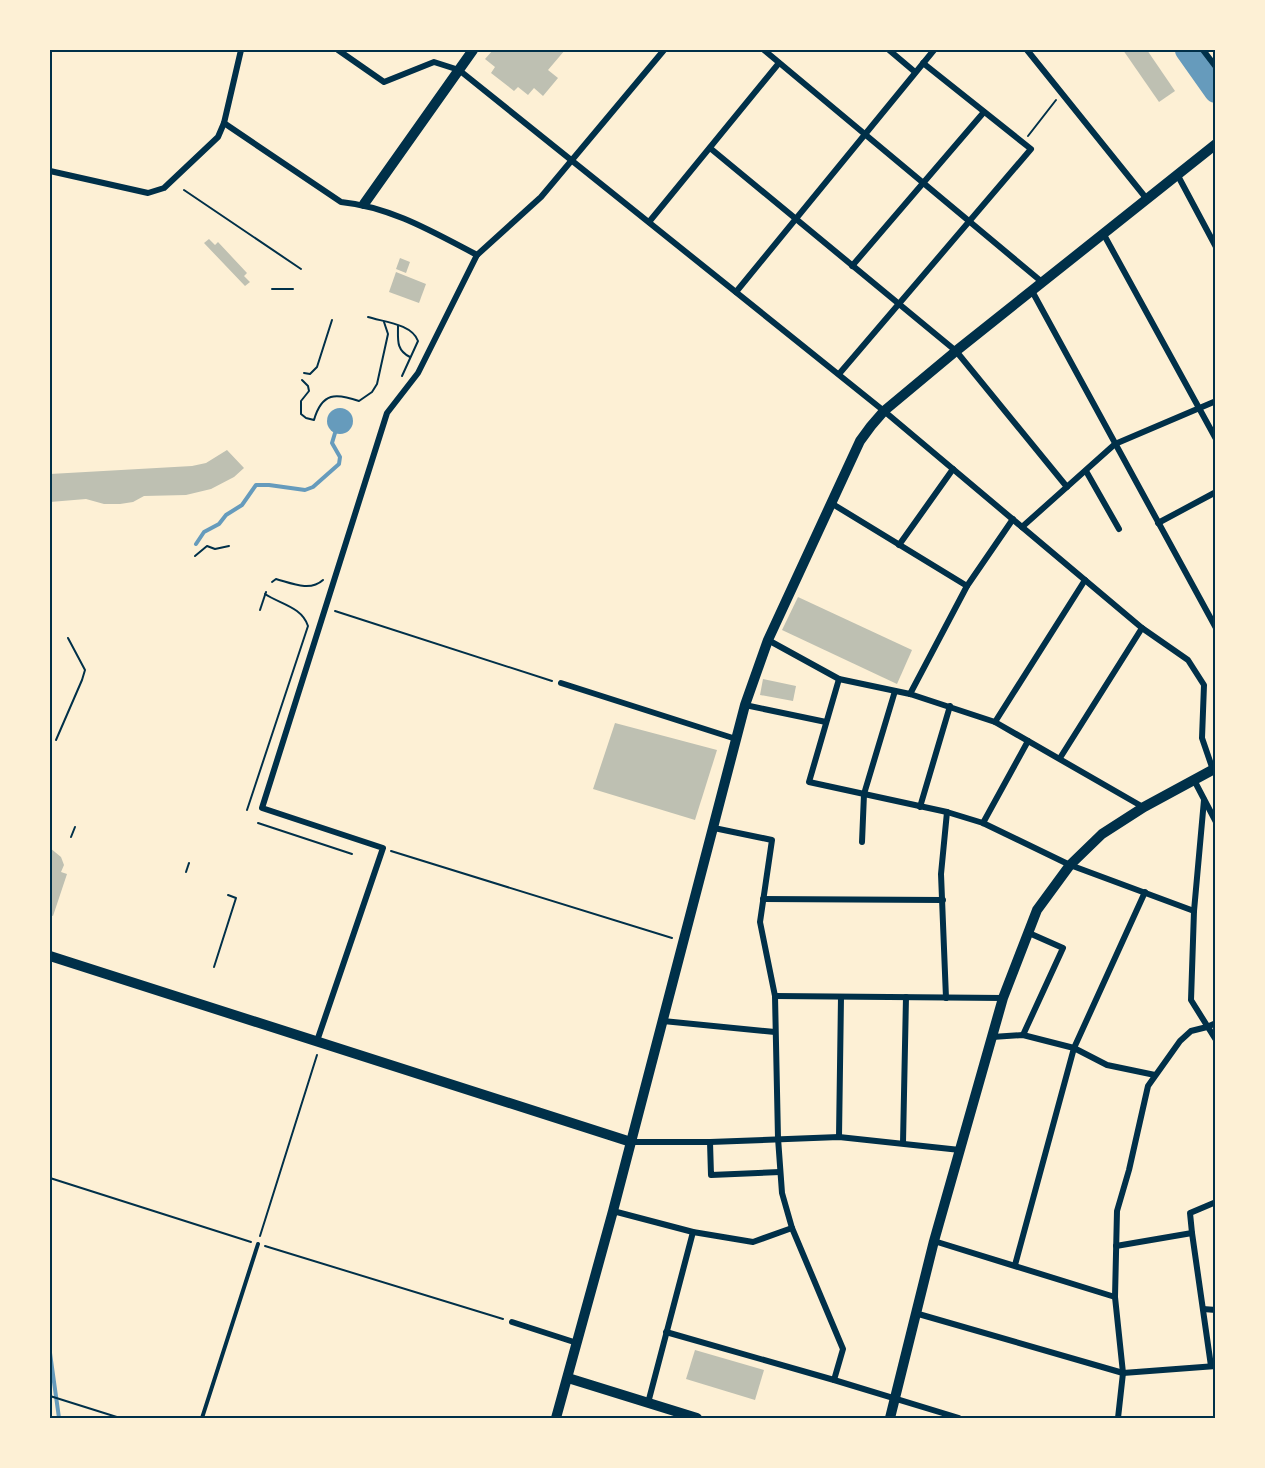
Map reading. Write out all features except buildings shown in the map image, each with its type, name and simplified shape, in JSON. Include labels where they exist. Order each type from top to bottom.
[{"type":"street","points":[[50,171],[148,193],[164,188],[218,137],[224,123],[241,50]]},
{"type":"street","points":[[338,50],[384,82],[434,62],[459,70],[839,374],[1142,628],[1188,660],[1204,685],[1202,738],[1214,769],[1144,807],[1102,834],[1070,865],[1038,910],[1003,998],[934,1240],[890,1419]]},
{"type":"street","points":[[364,204],[473,50]]},
{"type":"street","points":[[319,1042],[382,848],[262,808],[387,413],[418,373],[477,255],[541,197],[664,50]]},
{"type":"street","points":[[764,50],[1042,282]]},
{"type":"street","points":[[889,50],[915,72]]},
{"type":"street","points":[[736,292],[934,50]]},
{"type":"street","points":[[1027,50],[1146,198]]},
{"type":"street","points":[[1203,50],[1215,67]]},
{"type":"street","points":[[649,222],[779,63]]},
{"type":"street","points":[[839,374],[1031,149],[923,63]]},
{"type":"street","points":[[852,266],[984,112]]},
{"type":"street","points":[[224,123],[342,202],[364,204],[402,217],[477,255]]},
{"type":"street","points":[[556,1419],[613,1211],[745,705],[768,639],[860,441],[884,411],[1215,144]]},
{"type":"street","points":[[710,148],[956,351],[1067,487]]},
{"type":"street","points":[[1177,174],[1215,247]]},
{"type":"street","points":[[1103,233],[1215,439]]},
{"type":"street","points":[[1032,291],[1215,628]]},
{"type":"street","points":[[1022,527],[1115,444],[1215,401]]},
{"type":"street","points":[[900,545],[953,469]]},
{"type":"street","points":[[1086,471],[1119,529]]},
{"type":"street","points":[[1158,523],[1215,492]]},
{"type":"street","points":[[831,503],[967,586]]},
{"type":"street","points":[[910,694],[967,586],[1013,519]]},
{"type":"street","points":[[995,722],[1085,580]]},
{"type":"street","points":[[1060,758],[1142,628]]},
{"type":"street","points":[[768,639],[839,679],[910,694],[995,722],[1144,807]]},
{"type":"street","points":[[839,679],[809,782],[947,812],[983,823],[1070,865],[1194,912]]},
{"type":"street","points":[[561,683],[736,739]]},
{"type":"street","points":[[862,843],[864,794],[895,691]]},
{"type":"street","points":[[745,705],[826,722]]},
{"type":"street","points":[[920,807],[950,706]]},
{"type":"street","points":[[983,823],[1028,741]]},
{"type":"street","points":[[1194,780],[1215,822]]},
{"type":"street","points":[[1204,800],[1194,912],[1191,1000],[1215,1040]]},
{"type":"street","points":[[946,998],[941,874],[947,812]]},
{"type":"street","points":[[714,828],[772,840],[760,922],[775,996],[774,1032],[782,1193],[792,1228],[843,1349],[834,1380]]},
{"type":"street","points":[[1015,1265],[1074,1048],[1145,892]]},
{"type":"street","points":[[763,899],[943,900]]},
{"type":"street","points":[[1023,1035],[1063,948],[1029,933]]},
{"type":"street","points":[[50,956],[631,1142],[710,1142],[839,1137],[961,1150]]},
{"type":"street","points":[[775,996],[1003,998]]},
{"type":"street","points":[[839,1137],[840,996]]},
{"type":"street","points":[[903,1143],[906,997]]},
{"type":"street","points":[[663,1021],[774,1032]]},
{"type":"street","points":[[1118,1419],[1123,1373],[1115,1297],[1117,1211],[1148,1086],[1180,1041],[1191,1031],[1215,1023]]},
{"type":"street","points":[[992,1037],[1023,1035],[1074,1048],[1107,1065],[1155,1075]]},
{"type":"street","points":[[710,1142],[711,1175],[780,1172]]},
{"type":"street","points":[[915,1313],[1123,1373],[1213,1366],[1190,1214],[1215,1202]]},
{"type":"street","points":[[613,1211],[693,1232],[753,1242],[792,1228]]},
{"type":"street","points":[[648,1403],[693,1232]]},
{"type":"street","points":[[1116,1246],[1192,1233]]},
{"type":"street","points":[[934,1240],[1115,1297]]},
{"type":"street","points":[[1203,1309],[1215,1310]]},
{"type":"street","points":[[512,1322],[578,1343]]},
{"type":"street","points":[[666,1332],[834,1380],[959,1419]]},
{"type":"street","points":[[568,1378],[697,1419]]},
{"type":"lane","points":[[202,1419],[258,1244]]},
{"type":"path","points":[[1023,143],[1062,93]]},
{"type":"path","points":[[184,190],[301,269]]},
{"type":"path","points":[[272,289],[293,289]]},
{"type":"path","points":[[368,317],[409,329],[417,337],[418,341],[402,377]]},
{"type":"path","points":[[304,373],[310,374],[317,367],[332,320]]},
{"type":"path","points":[[302,380],[308,386],[309,391],[300,405],[301,414],[314,420],[319,406],[331,396],[339,394],[359,401],[372,392],[377,384],[388,333],[384,322]]},
{"type":"path","points":[[398,326],[397,344],[403,353],[411,357]]},
{"type":"path","points":[[195,556],[207,546],[215,549],[230,546]]},
{"type":"path","points":[[272,582],[276,579],[314,586],[321,583],[326,576]]},
{"type":"path","points":[[247,810],[308,626],[297,610],[265,593],[261,610]]},
{"type":"path","points":[[325,608],[561,683]]},
{"type":"path","points":[[56,740],[85,670],[68,638]]},
{"type":"path","points":[[258,823],[352,854]]},
{"type":"path","points":[[71,837],[75,827]]},
{"type":"path","points":[[382,848],[684,942]]},
{"type":"path","points":[[186,872],[189,863]]},
{"type":"path","points":[[214,967],[236,898],[228,895]]},
{"type":"path","points":[[258,1244],[319,1042]]},
{"type":"path","points":[[50,1178],[512,1322]]},
{"type":"path","points":[[50,1396],[120,1419]]},
{"type":"water","points":[[340,408],[349,412],[353,421],[349,430],[340,434],[331,430],[327,421],[331,412]]},
{"type":"waterway","points":[[1187,50],[1216,91]]},
{"type":"waterway","points":[[196,544],[204,532],[219,524],[226,515],[242,505],[256,485],[305,490],[313,487],[339,464],[340,457],[332,443],[335,433]]},
{"type":"waterway","points":[[50,1353],[59,1418]]}]
